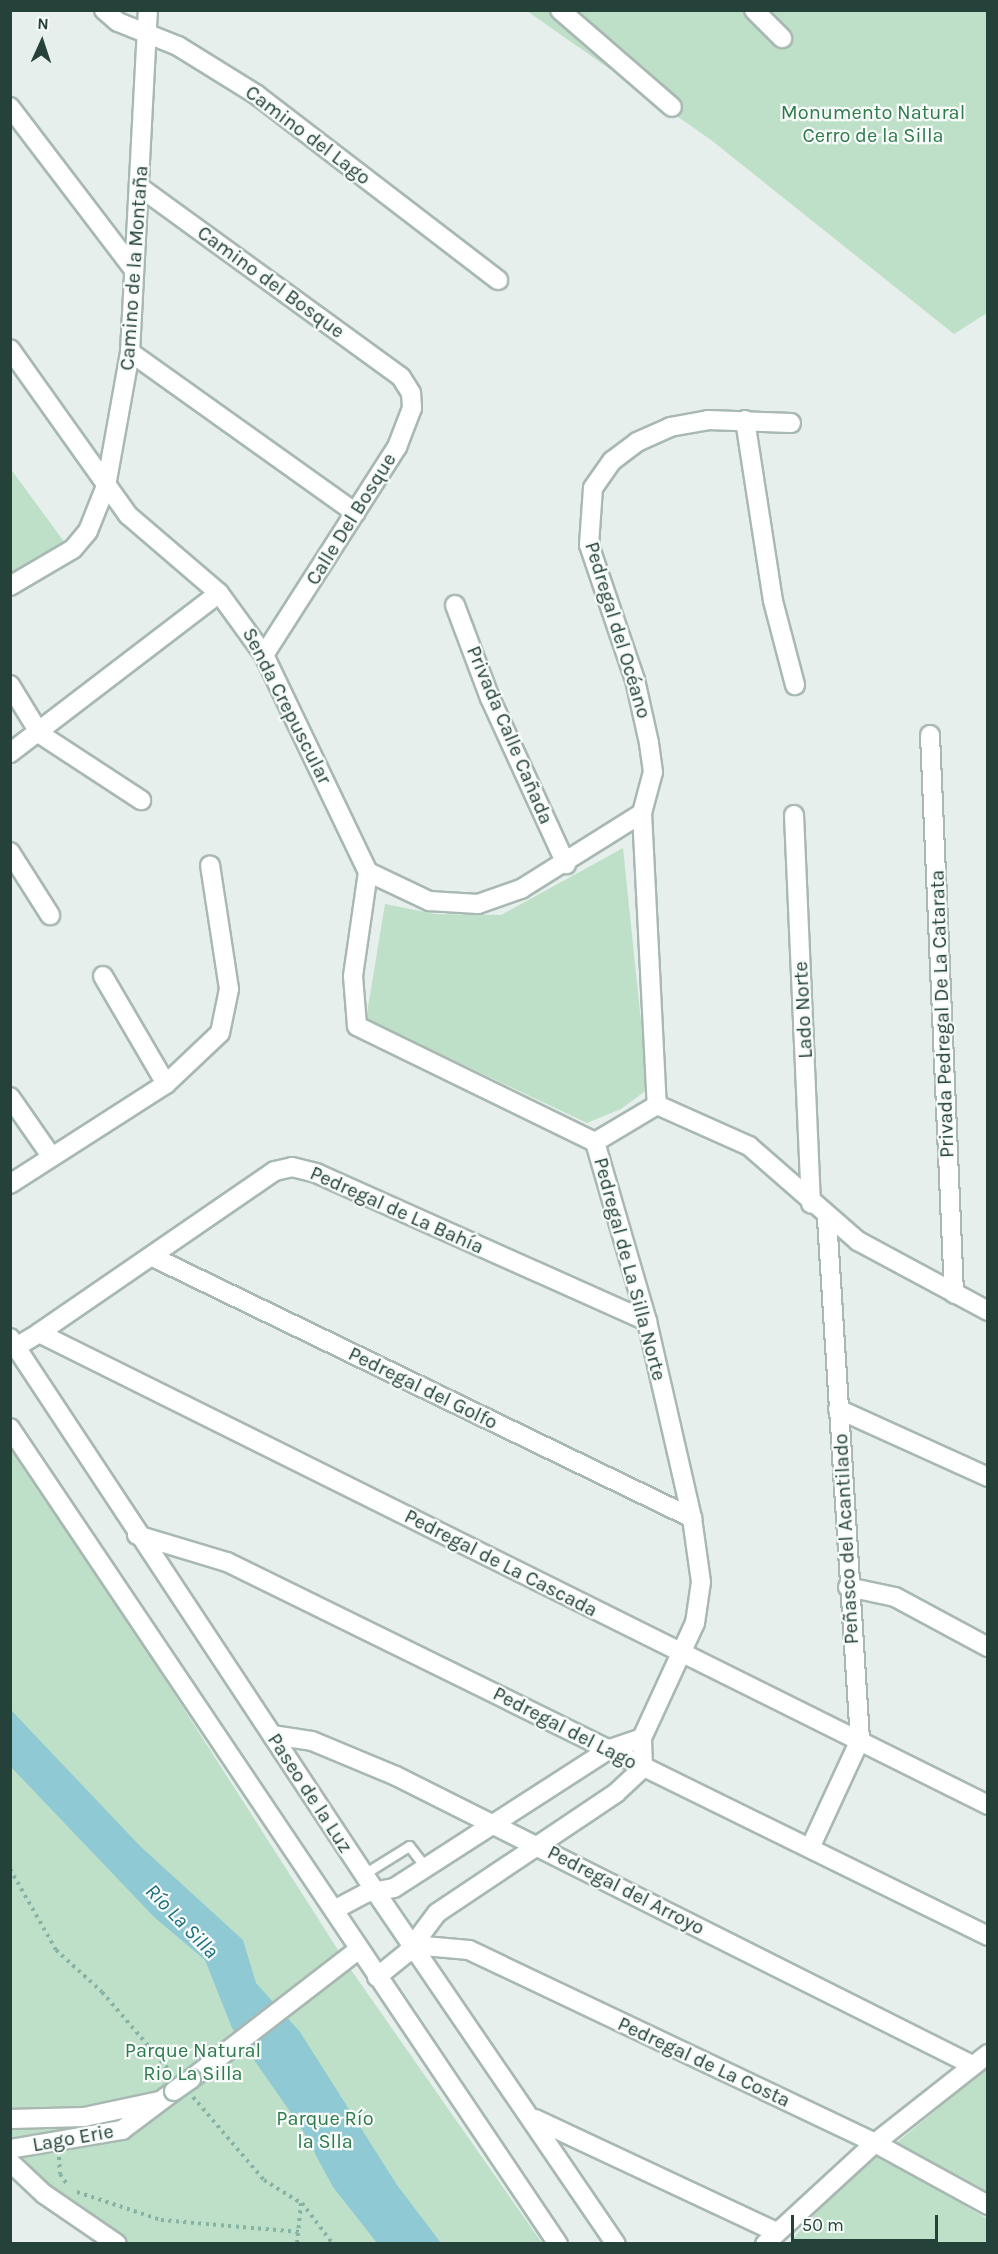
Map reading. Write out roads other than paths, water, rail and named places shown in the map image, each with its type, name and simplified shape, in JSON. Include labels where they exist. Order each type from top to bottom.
[{"type":"street","name":"Camino del Lago","points":[[104,10],[257,95],[498,280]]},
{"type":"street","name":"Camino de la Montaña","points":[[10,586],[73,549],[88,531],[106,486],[130,352],[132,267],[141,188],[148,10]]},
{"type":"street","points":[[560,10],[672,107]]},
{"type":"street","points":[[754,10],[782,38]]},
{"type":"street","points":[[10,107],[132,267]]},
{"type":"street","name":"Camino del Bosque","points":[[141,188],[401,377]]},
{"type":"street","name":"Senda Crepuscular","points":[[10,349],[128,515],[219,593],[264,655],[368,872]]},
{"type":"street","points":[[130,352],[356,513]]},
{"type":"street","name":"Calle Del Bosque","points":[[264,655],[356,513],[405,430],[411,393],[401,377]]},
{"type":"street","points":[[745,420],[773,601],[795,685]]},
{"type":"street","name":"Pedregal del Océano","points":[[657,1105],[642,813],[653,772],[650,743],[635,680],[589,545],[593,488],[612,461],[636,442],[680,426],[745,420],[791,423]]},
{"type":"street","points":[[10,753],[40,734],[219,593]]},
{"type":"street","name":"Privada Calle Cañada","points":[[455,605],[566,864]]},
{"type":"street","points":[[10,685],[40,734],[141,800]]},
{"type":"street","name":"Privada Pedregal De La Catarata","points":[[930,735],[954,1293]]},
{"type":"street","points":[[595,1142],[362,1031],[354,1019],[353,976],[368,872],[429,901],[462,906],[494,901],[566,864],[642,813]]},
{"type":"street","name":"Lado Norte","points":[[794,815],[812,1204]]},
{"type":"street","points":[[10,852],[50,915]]},
{"type":"street","points":[[10,1184],[166,1084],[214,1044],[226,1021],[229,989],[210,865]]},
{"type":"street","points":[[103,976],[166,1084]]},
{"type":"street","points":[[10,1097],[51,1156]]},
{"type":"street","points":[[657,1105],[749,1146],[827,1219],[987,1311]]},
{"type":"street","name":"Pedregal de La Silla Norte","points":[[643,1768],[642,1738],[695,1623],[701,1582],[692,1518],[647,1321],[595,1142],[657,1105]]},
{"type":"street","name":"Pedregal de La Bahía","points":[[39,1333],[155,1258],[275,1171],[301,1168],[647,1321]]},
{"type":"street","name":"Peñasco del Acantilado","points":[[810,1848],[860,1740],[848,1587],[827,1219]]},
{"type":"street","name":"Pedregal del Golfo","points":[[155,1258],[692,1518]]},
{"type":"street","points":[[13,1342],[39,1333]]},
{"type":"street","name":"Pedregal de La Cascada","points":[[39,1333],[987,1805]]},
{"type":"street","name":"Paseo de la Luz","points":[[13,1342],[137,1535],[375,1891],[535,2119],[616,2244]]},
{"type":"street","points":[[838,1409],[987,1477]]},
{"type":"street","points":[[10,1428],[334,1910],[352,1955],[377,1977],[558,2244]]},
{"type":"street","name":"Pedregal del Lago","points":[[137,1535],[227,1562],[987,1936]]},
{"type":"street","points":[[848,1587],[895,1597],[987,1647]]},
{"type":"street","name":"Pedregal del Arroyo","points":[[272,1735],[336,1750],[538,1846],[972,2065]]},
{"type":"street","points":[[334,1910],[375,1891],[394,1888],[496,1826],[610,1749],[642,1738]]},
{"type":"street","points":[[377,1977],[413,1945],[437,1913],[538,1846],[643,1768]]},
{"type":"street","name":"Pedregal de La Costa","points":[[413,1945],[469,1950],[875,2143],[987,2205]]},
{"type":"street","points":[[182,2085],[352,1955]]},
{"type":"street","points":[[535,2119],[769,2237],[875,2143],[987,2054]]},
{"type":"street","name":"Lago Erie","points":[[10,2119],[84,2117],[182,2085]]},
{"type":"street","name":"Lago Erie","points":[[10,2149],[122,2130],[182,2085]]},
{"type":"street","points":[[10,2162],[44,2194],[117,2244]]},
{"type":"lane","points":[[364,1874],[409,1846],[428,1869]]},
{"type":"water","name":"Río La Silla","points":[[10,1709],[140,1846],[243,1940],[256,1983],[300,2032],[397,2185],[441,2243],[377,2243],[333,2187],[300,2126],[232,2028],[205,1960],[154,1917],[11,1767]]},
{"type":"park label","name":"Monumento Natural Cerro de la Silla","points":[[873,124]]},
{"type":"park label","name":"Parque Natural Rio La Silla","points":[[193,2062]]},
{"type":"park label","name":"Parque Río la Slla","points":[[325,2130]]}]
